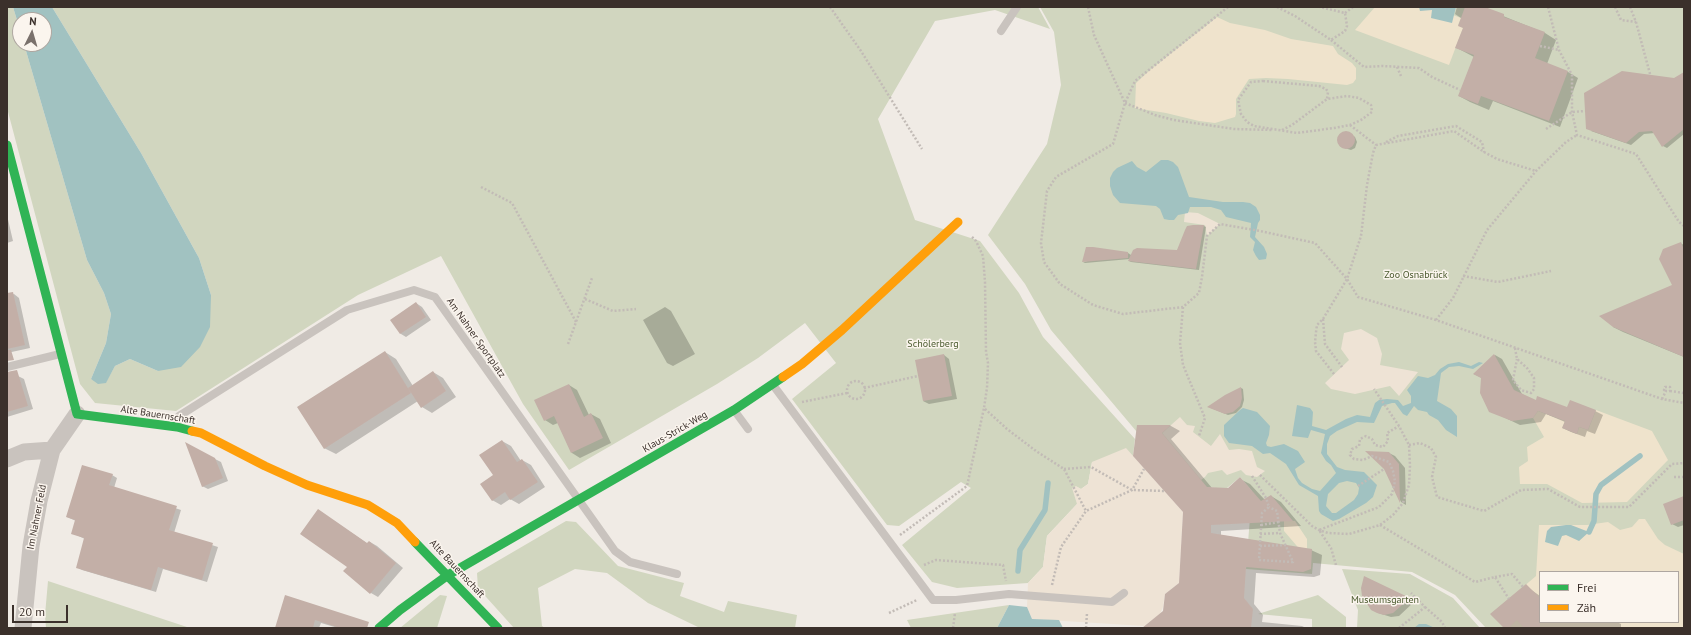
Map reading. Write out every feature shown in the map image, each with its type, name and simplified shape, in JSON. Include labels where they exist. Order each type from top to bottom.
[{"type":"street","points":[[7,145],[60,354],[77,414]]},
{"type":"street","name":"Klaus-Strick-Weg","points":[[379,628],[400,610],[448,575],[734,410],[773,385],[802,364],[842,330],[958,222]]},
{"type":"street","name":"Alte Bauernschaft","points":[[77,414],[177,427],[201,432],[265,466],[307,485],[368,505],[397,523],[498,628]]},
{"type":"street","name":"Im Nahner Feld","points":[[23,628],[32,538],[39,501],[52,450],[77,414]]},
{"type":"street","points":[[7,459],[24,452],[52,450]]},
{"type":"lane","points":[[1001,31],[1017,7]]},
{"type":"lane","name":"Am Nahner Sportplatz","points":[[177,427],[179,416],[347,310],[414,290],[435,297],[615,551],[630,562],[677,574]]},
{"type":"lane","points":[[7,367],[60,354]]},
{"type":"lane","points":[[773,385],[933,600],[956,600],[1009,594],[1112,602],[1124,593]]},
{"type":"lane","points":[[734,410],[748,429]]},
{"type":"path","points":[[830,7],[861,51],[922,149]]},
{"type":"path","points":[[1088,7],[1094,35],[1125,103],[1154,115],[1174,120],[1234,129],[1281,130],[1292,125],[1327,99],[1353,96],[1371,105],[1372,112],[1361,120],[1350,125],[1296,133],[1261,127],[1254,126],[1247,122],[1238,107],[1238,100],[1251,82],[1263,81],[1319,86],[1326,89],[1328,92],[1327,99]]},
{"type":"path","points":[[1228,7],[1135,81],[1125,103],[1113,144],[1056,177],[1047,191],[1041,243],[1044,262],[1060,284],[1093,305],[1123,314],[1184,307],[1199,293],[1207,236],[1220,224],[1260,231],[1314,243],[1347,279],[1358,297],[1436,320],[1662,399],[1684,403]]},
{"type":"path","points":[[1278,7],[1295,16],[1331,40],[1364,67],[1419,68],[1432,77],[1460,90]]},
{"type":"path","points":[[1320,7],[1345,12],[1353,7]]},
{"type":"path","points":[[1548,7],[1559,50],[1572,75],[1572,112],[1577,135]]},
{"type":"path","points":[[1615,7],[1621,20],[1636,22]]},
{"type":"path","points":[[1630,7],[1636,22],[1650,74]]},
{"type":"path","points":[[1331,40],[1343,34],[1347,28],[1345,12]]},
{"type":"path","points":[[1540,46],[1559,50]]},
{"type":"path","points":[[1397,67],[1401,76]]},
{"type":"path","points":[[1546,129],[1572,112],[1585,111]]},
{"type":"path","points":[[1350,125],[1376,145]]},
{"type":"path","points":[[1384,143],[1398,136],[1456,126],[1482,142],[1484,152]]},
{"type":"path","points":[[1376,145],[1454,130],[1484,152],[1497,159],[1536,171]]},
{"type":"path","points":[[1436,320],[1452,298],[1488,230],[1536,171],[1566,142],[1577,135]]},
{"type":"path","points":[[1577,135],[1636,154],[1679,222],[1684,226]]},
{"type":"path","points":[[1334,374],[1316,351],[1315,342],[1318,324],[1347,279],[1361,236],[1368,178],[1376,145]]},
{"type":"path","points":[[481,187],[512,203],[576,322]]},
{"type":"path","points":[[890,542],[967,486],[984,408],[987,388],[988,363],[986,352],[983,256],[976,241]]},
{"type":"path","points":[[1463,276],[1498,282],[1551,271]]},
{"type":"path","points":[[568,344],[592,278]]},
{"type":"path","points":[[584,299],[613,311],[636,309]]},
{"type":"path","points":[[1184,307],[1180,343],[1183,365],[1205,418],[1199,436]]},
{"type":"path","points":[[1323,318],[1325,344],[1342,367]]},
{"type":"path","points":[[1515,348],[1518,359],[1513,380],[1521,390],[1531,393],[1534,389],[1534,378],[1518,359]]},
{"type":"path","points":[[864,388],[918,376]]},
{"type":"path","points":[[853,382],[861,383],[864,388],[862,397],[856,399],[850,398],[847,393],[847,387],[853,382]]},
{"type":"path","points":[[1662,399],[1666,391],[1664,388],[1667,386],[1670,387],[1670,391],[1684,394]]},
{"type":"path","points":[[1260,475],[1312,526],[1319,530],[1328,533],[1350,534],[1380,525],[1393,515],[1403,503],[1410,485],[1409,445],[1399,426],[1374,389]]},
{"type":"path","points":[[788,405],[847,393]]},
{"type":"path","points":[[984,408],[1007,429],[1036,451],[1064,469],[1086,511]]},
{"type":"path","points":[[1319,530],[1380,507],[1392,494],[1396,481],[1389,462],[1372,456],[1363,460],[1354,459],[1350,455],[1352,449],[1359,446],[1360,439],[1366,436],[1372,439],[1375,445],[1383,447],[1388,441],[1387,432],[1399,426]]},
{"type":"path","points":[[1409,445],[1420,443],[1431,448],[1436,457],[1432,477],[1437,497],[1484,511],[1521,490],[1548,489],[1580,507],[1630,507],[1672,464],[1684,464]]},
{"type":"path","points":[[1064,469],[1091,467],[1132,490]]},
{"type":"path","points":[[1132,490],[1144,469]]},
{"type":"path","points":[[1358,486],[1384,469]]},
{"type":"path","points":[[1252,476],[1266,498],[1269,507],[1277,511],[1280,532],[1294,562],[1259,560],[1262,513],[1269,507]]},
{"type":"path","points":[[1674,477],[1684,477]]},
{"type":"path","points":[[1052,597],[1052,585],[1061,547],[1086,511],[1132,490],[1164,491]]},
{"type":"path","points":[[1261,525],[1279,522]]},
{"type":"path","points":[[1380,525],[1475,582],[1512,574],[1523,587]]},
{"type":"path","points":[[1319,530],[1331,548],[1336,565]]},
{"type":"path","points":[[1260,534],[1280,532]]},
{"type":"path","points":[[1260,546],[1286,545]]},
{"type":"path","points":[[912,571],[936,560],[1003,565],[1009,594]]},
{"type":"path","points":[[1495,577],[1509,599]]},
{"type":"path","points":[[1411,593],[1442,622],[1445,628]]},
{"type":"path","points":[[889,613],[917,600]]},
{"type":"path","points":[[1399,628],[1425,607]]},
{"type":"green space","name":"Schölerberg","points":[[7,7],[13,7],[15,12],[12,12],[12,52],[26,52],[87,260],[104,293],[111,314],[106,343],[91,379],[106,382],[115,366],[130,359],[158,371],[211,295],[199,258],[141,153],[52,7],[1038,7],[1050,29],[995,10],[935,21],[878,119],[915,220],[980,241],[1019,293],[1043,337],[1135,439],[1133,456],[1092,462],[1088,484],[1081,489],[1077,487],[1077,504],[1047,536],[1043,567],[1028,583],[957,588],[932,582],[902,545],[971,488],[961,482],[899,526],[887,525],[792,399],[836,363],[805,323],[758,358],[717,384],[569,470],[523,404],[441,256],[358,295],[176,411],[95,403],[80,384],[7,108]]},
{"type":"green space","name":"Zoo Osnabrück","points":[[1040,7],[1684,7],[1684,628],[1486,628],[1455,595],[1412,572],[1313,563],[1312,574],[1246,569],[1252,491],[1240,477],[1226,489],[1206,487],[1158,457],[1051,330],[1025,284],[988,235],[1047,144],[1061,85],[1054,32]]},
{"type":"green space","points":[[566,521],[576,522],[618,566],[684,583],[680,596],[724,612],[728,601],[797,615],[795,628],[700,628],[648,603],[607,573],[575,569],[538,588],[542,626],[545,628],[514,628],[478,588],[477,573]]},
{"type":"green space","name":"Museumsgarten","points":[[1342,569],[1410,574],[1453,598],[1480,628],[1357,628],[1358,610]]},
{"type":"green space","points":[[48,581],[190,628],[46,628],[45,615]]},
{"type":"green space","points":[[440,595],[447,596],[437,628],[400,628]]},
{"type":"green space","name":"Museumsgarten","points":[[1318,595],[1346,617],[1346,628],[1312,628],[1312,619],[1258,614]]},
{"type":"green space","points":[[1009,605],[997,628],[911,628],[907,620]]},
{"type":"sand","points":[[1375,7],[1456,7],[1453,15],[1461,18],[1458,25],[1463,28],[1449,65],[1355,30]]},
{"type":"sand","points":[[1217,17],[1230,23],[1265,30],[1291,39],[1333,46],[1338,54],[1352,63],[1356,68],[1356,79],[1353,83],[1347,85],[1288,79],[1249,79],[1236,99],[1235,117],[1215,123],[1135,108],[1136,83],[1150,70]]},
{"type":"sand","points":[[1596,410],[1652,431],[1668,460],[1627,502],[1582,503],[1547,484],[1520,484],[1519,467],[1528,461],[1527,447],[1544,437],[1533,418],[1538,411],[1565,421],[1562,428],[1577,434],[1579,427],[1588,430]]},
{"type":"sand","points":[[1639,519],[1645,519],[1658,539],[1665,545],[1684,554],[1684,628],[1504,628],[1509,599],[1536,576],[1539,525],[1587,525],[1608,522],[1620,530],[1632,527]]},
{"type":"sand","points":[[1284,521],[1295,521],[1307,539],[1307,548],[1302,552],[1284,531]]},
{"type":"shaded area","points":[[1185,212],[1198,213],[1220,224],[1207,236],[1205,225],[1184,222]]},
{"type":"shaded area","points":[[1361,329],[1377,338],[1382,354],[1380,365],[1418,372],[1399,396],[1390,386],[1355,394],[1331,389],[1325,383],[1349,360],[1341,349],[1344,333]]},
{"type":"shaded area","points":[[1180,417],[1187,425],[1195,426],[1193,432],[1211,446],[1220,434],[1229,450],[1239,449],[1252,451],[1257,467],[1265,471],[1257,477],[1246,475],[1241,470],[1227,475],[1222,470],[1208,473],[1201,480],[1162,433]]},
{"type":"shaded area","points":[[1126,448],[1183,512],[1179,583],[1165,594],[1163,607],[1160,614],[1144,626],[1032,619],[1027,607],[1028,583],[1043,567],[1047,536],[1077,504],[1072,488],[1076,486],[1081,489],[1088,484],[1092,462]]},
{"type":"water","points":[[13,7],[52,7],[141,153],[199,258],[211,295],[210,327],[200,347],[181,367],[158,371],[130,359],[115,366],[106,383],[98,384],[91,379],[106,343],[111,314],[104,293],[87,260],[26,52],[52,52],[52,12],[15,12]]},
{"type":"water","points":[[1419,7],[1456,7],[1452,23],[1431,18],[1432,10],[1420,11]]},
{"type":"water","points":[[1161,160],[1173,162],[1178,167],[1189,197],[1223,202],[1250,203],[1256,207],[1260,215],[1260,220],[1255,237],[1264,247],[1267,254],[1266,259],[1259,260],[1253,250],[1255,242],[1250,237],[1251,223],[1226,217],[1221,210],[1211,207],[1190,207],[1188,213],[1178,215],[1174,220],[1169,220],[1164,219],[1160,209],[1156,206],[1120,203],[1113,195],[1110,186],[1110,178],[1113,172],[1117,168],[1132,161],[1137,167],[1146,172]]},
{"type":"water","points":[[1459,362],[1471,366],[1479,362],[1483,363],[1473,369],[1459,366],[1449,367],[1441,373],[1437,401],[1451,409],[1457,416],[1457,437],[1446,430],[1438,420],[1429,415],[1427,412],[1418,410],[1414,406],[1407,416],[1403,414],[1395,403],[1382,406],[1374,423],[1357,422],[1337,431],[1330,436],[1327,444],[1327,454],[1337,467],[1345,470],[1364,472],[1377,485],[1373,497],[1366,503],[1333,521],[1321,514],[1319,511],[1318,496],[1299,485],[1286,464],[1270,453],[1263,454],[1252,446],[1229,443],[1224,436],[1224,425],[1240,410],[1243,408],[1257,412],[1270,426],[1266,443],[1267,446],[1271,447],[1284,444],[1298,451],[1305,462],[1295,469],[1298,478],[1302,483],[1312,489],[1320,491],[1336,473],[1321,453],[1325,434],[1311,430],[1308,438],[1292,436],[1297,405],[1310,408],[1313,412],[1312,426],[1326,430],[1357,415],[1370,417],[1375,403],[1379,400],[1398,400],[1403,406],[1411,403],[1411,396],[1407,390],[1418,376],[1428,378],[1435,375],[1440,369],[1448,364]],"holes":[[[1347,481],[1356,483],[1359,488],[1358,494],[1354,500],[1336,513],[1332,513],[1326,506],[1328,494],[1339,483]]]},
{"type":"water","points":[[1571,525],[1589,532],[1579,541],[1566,535],[1562,536],[1558,546],[1545,542],[1547,531],[1551,527]]},
{"type":"water","points":[[1009,605],[1027,607],[1032,619],[1059,620],[1063,628],[997,628]]},
{"type":"water","points":[[1419,624],[1426,624],[1435,628],[1414,628]]},
{"type":"building","points":[[1465,7],[1485,7],[1504,14],[1504,17],[1545,32],[1535,58],[1568,71],[1549,121],[1481,96],[1478,104],[1458,96],[1474,55],[1455,48],[1463,28],[1458,26]]},
{"type":"building","points":[[1622,71],[1674,78],[1684,72],[1684,129],[1662,147],[1652,131],[1639,132],[1626,143],[1586,129],[1584,93]]},
{"type":"building","points":[[1342,131],[1350,131],[1355,136],[1353,147],[1350,149],[1342,149],[1337,144],[1337,136]]},
{"type":"building","points":[[1204,225],[1196,269],[1128,261],[1133,250],[1137,248],[1177,250],[1187,226]]},
{"type":"building","points":[[1681,242],[1684,250],[1684,357],[1613,327],[1599,316],[1672,285],[1659,259],[1663,249]]},
{"type":"building","points":[[1086,247],[1128,252],[1128,258],[1082,262]]},
{"type":"building","points":[[13,292],[25,345],[7,349],[7,293]]},
{"type":"building","points":[[416,302],[426,317],[400,334],[390,320]]},
{"type":"building","points":[[7,350],[11,350],[14,360],[7,361]]},
{"type":"building","points":[[385,351],[411,393],[324,449],[297,407]]},
{"type":"building","points":[[944,354],[952,396],[923,401],[915,360]]},
{"type":"building","points":[[1494,354],[1514,390],[1536,400],[1537,396],[1567,407],[1570,400],[1596,410],[1588,430],[1579,427],[1577,434],[1562,428],[1565,421],[1538,411],[1533,418],[1512,421],[1489,412],[1480,393],[1481,378],[1473,374]]},
{"type":"building","points":[[17,370],[28,406],[7,412],[7,372]]},
{"type":"building","points":[[433,371],[446,391],[421,408],[408,388]]},
{"type":"building","points":[[569,384],[584,417],[591,413],[603,438],[571,453],[554,416],[544,421],[534,400]]},
{"type":"building","points":[[1241,387],[1242,398],[1240,406],[1233,412],[1225,414],[1207,407],[1225,395]]},
{"type":"building","points":[[1137,425],[1171,425],[1162,433],[1207,487],[1228,488],[1240,477],[1261,501],[1271,495],[1293,521],[1211,525],[1211,533],[1312,549],[1311,569],[1303,572],[1246,567],[1244,598],[1253,609],[1251,628],[1142,628],[1163,611],[1165,594],[1179,583],[1183,512],[1133,456]]},
{"type":"building","points":[[502,440],[517,462],[522,459],[538,482],[510,500],[505,492],[492,501],[480,484],[493,475],[479,455]]},
{"type":"building","points":[[185,442],[215,458],[223,478],[202,487]]},
{"type":"building","points":[[1365,451],[1389,452],[1399,464],[1400,503],[1384,469]]},
{"type":"building","points":[[82,465],[113,474],[109,485],[177,506],[169,530],[213,543],[202,580],[158,567],[151,590],[76,568],[84,538],[71,534],[75,520],[66,517]]},
{"type":"building","points":[[1684,496],[1684,520],[1671,525],[1663,504]]},
{"type":"building","points":[[318,509],[367,543],[369,541],[396,563],[370,594],[343,571],[347,567],[300,534]]},
{"type":"building","points":[[1364,576],[1410,598],[1393,613],[1384,615],[1377,613],[1371,610],[1362,596],[1361,588]]},
{"type":"building","points":[[1526,584],[1539,597],[1540,628],[1524,628],[1517,620],[1508,628],[1504,628],[1490,614]]},
{"type":"building","points":[[285,595],[369,622],[367,628],[340,628],[315,620],[313,628],[275,628]]},
{"type":"waterway","points":[[1589,532],[1594,521],[1596,494],[1601,485],[1640,456]]},
{"type":"waterway","points":[[1018,571],[1020,550],[1045,510],[1048,483]]},
{"type":"traffic: fast","points":[[7,145],[77,414],[177,427],[192,431]]},
{"type":"traffic: fast","points":[[379,628],[400,610],[448,575],[734,410],[783,377]]},
{"type":"traffic: fast","points":[[415,542],[498,628]]},
{"type":"traffic: slow","points":[[783,377],[802,364],[842,330],[958,222]]},
{"type":"traffic: slow","points":[[192,431],[201,433],[265,466],[307,485],[368,505],[397,523],[415,542]]}]
